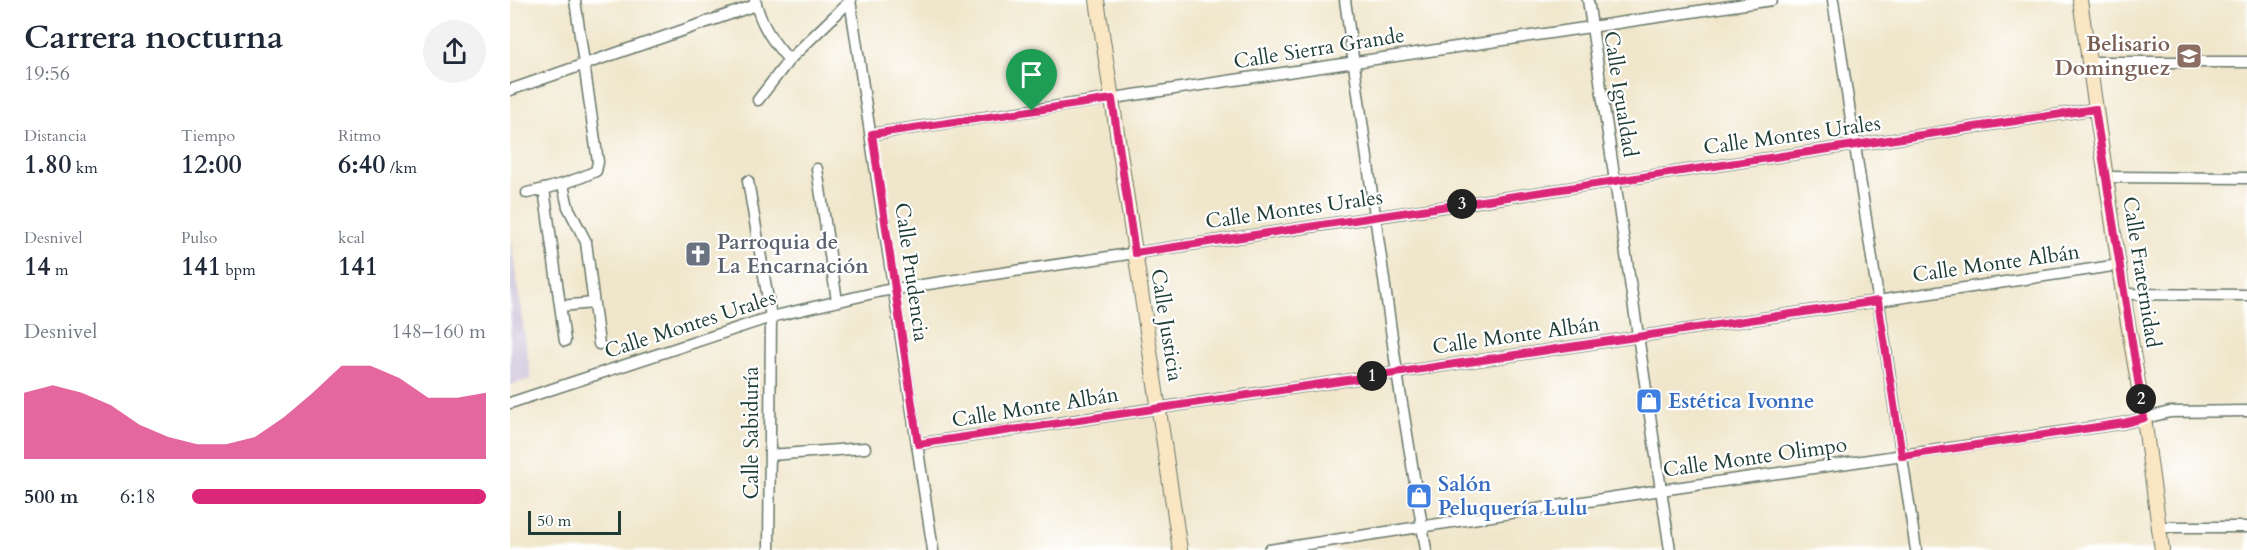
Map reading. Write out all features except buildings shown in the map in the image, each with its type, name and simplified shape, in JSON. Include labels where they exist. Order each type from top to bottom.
[{"type":"street","points":[[527,193],[563,185],[596,171],[598,159],[575,0]]},
{"type":"street","points":[[758,100],[789,60],[851,0]]},
{"type":"street","name":"Calle Prudencia","points":[[851,0],[896,289],[933,550]]},
{"type":"street","name":"Calle Justicia","points":[[1096,0],[1180,550]]},
{"type":"street","points":[[1345,0],[1397,373],[1426,550]]},
{"type":"street","name":"Calle Igualdad","points":[[1587,0],[1670,550]]},
{"type":"street","name":"Calle Sierra Grande","points":[[872,134],[1772,0]]},
{"type":"street","points":[[1833,0],[1916,550]]},
{"type":"street","name":"Calle Fraternidad","points":[[2080,0],[2162,550]]},
{"type":"street","points":[[510,90],[756,2],[764,28],[789,60]]},
{"type":"street","points":[[2089,62],[2247,62]]},
{"type":"street","name":"Calle Montes Urales","points":[[510,403],[771,316],[896,289],[2095,109]]},
{"type":"street","points":[[817,169],[837,301]]},
{"type":"street","points":[[2106,177],[2247,178]]},
{"type":"street","name":"Calle Sabiduría","points":[[748,181],[771,316],[770,550]]},
{"type":"street","points":[[563,185],[568,207],[585,242],[598,344]]},
{"type":"street","points":[[544,189],[565,341]]},
{"type":"street","name":"Calle Monte Albán","points":[[918,444],[2119,265]]},
{"type":"street","points":[[2123,294],[2247,295]]},
{"type":"street","points":[[561,306],[593,303]]},
{"type":"street","name":"Calle Monte Olimpo","points":[[1269,550],[2124,423],[2170,412],[2247,411]]},
{"type":"street","points":[[770,455],[865,448]]},
{"type":"street","points":[[2158,527],[2247,526]]},
{"type":"shaded area","points":[[510,235],[531,379],[510,385]]},
{"type":"place","name":"Belisario Dominguez","points":[[2189,56]]},
{"type":"place","name":"Parroquia de La Encarnación","points":[[698,254]]},
{"type":"place","name":"Estética Ivonne","points":[[1649,401]]},
{"type":"place","name":"Salón Peluquería Lulu","points":[[1419,496]]},
{"type":"route","points":[[1112,99],[1135,253],[2095,109],[2144,418],[2124,423],[1902,456],[1878,301],[918,444],[872,134],[1032,111],[1112,99]]}]
